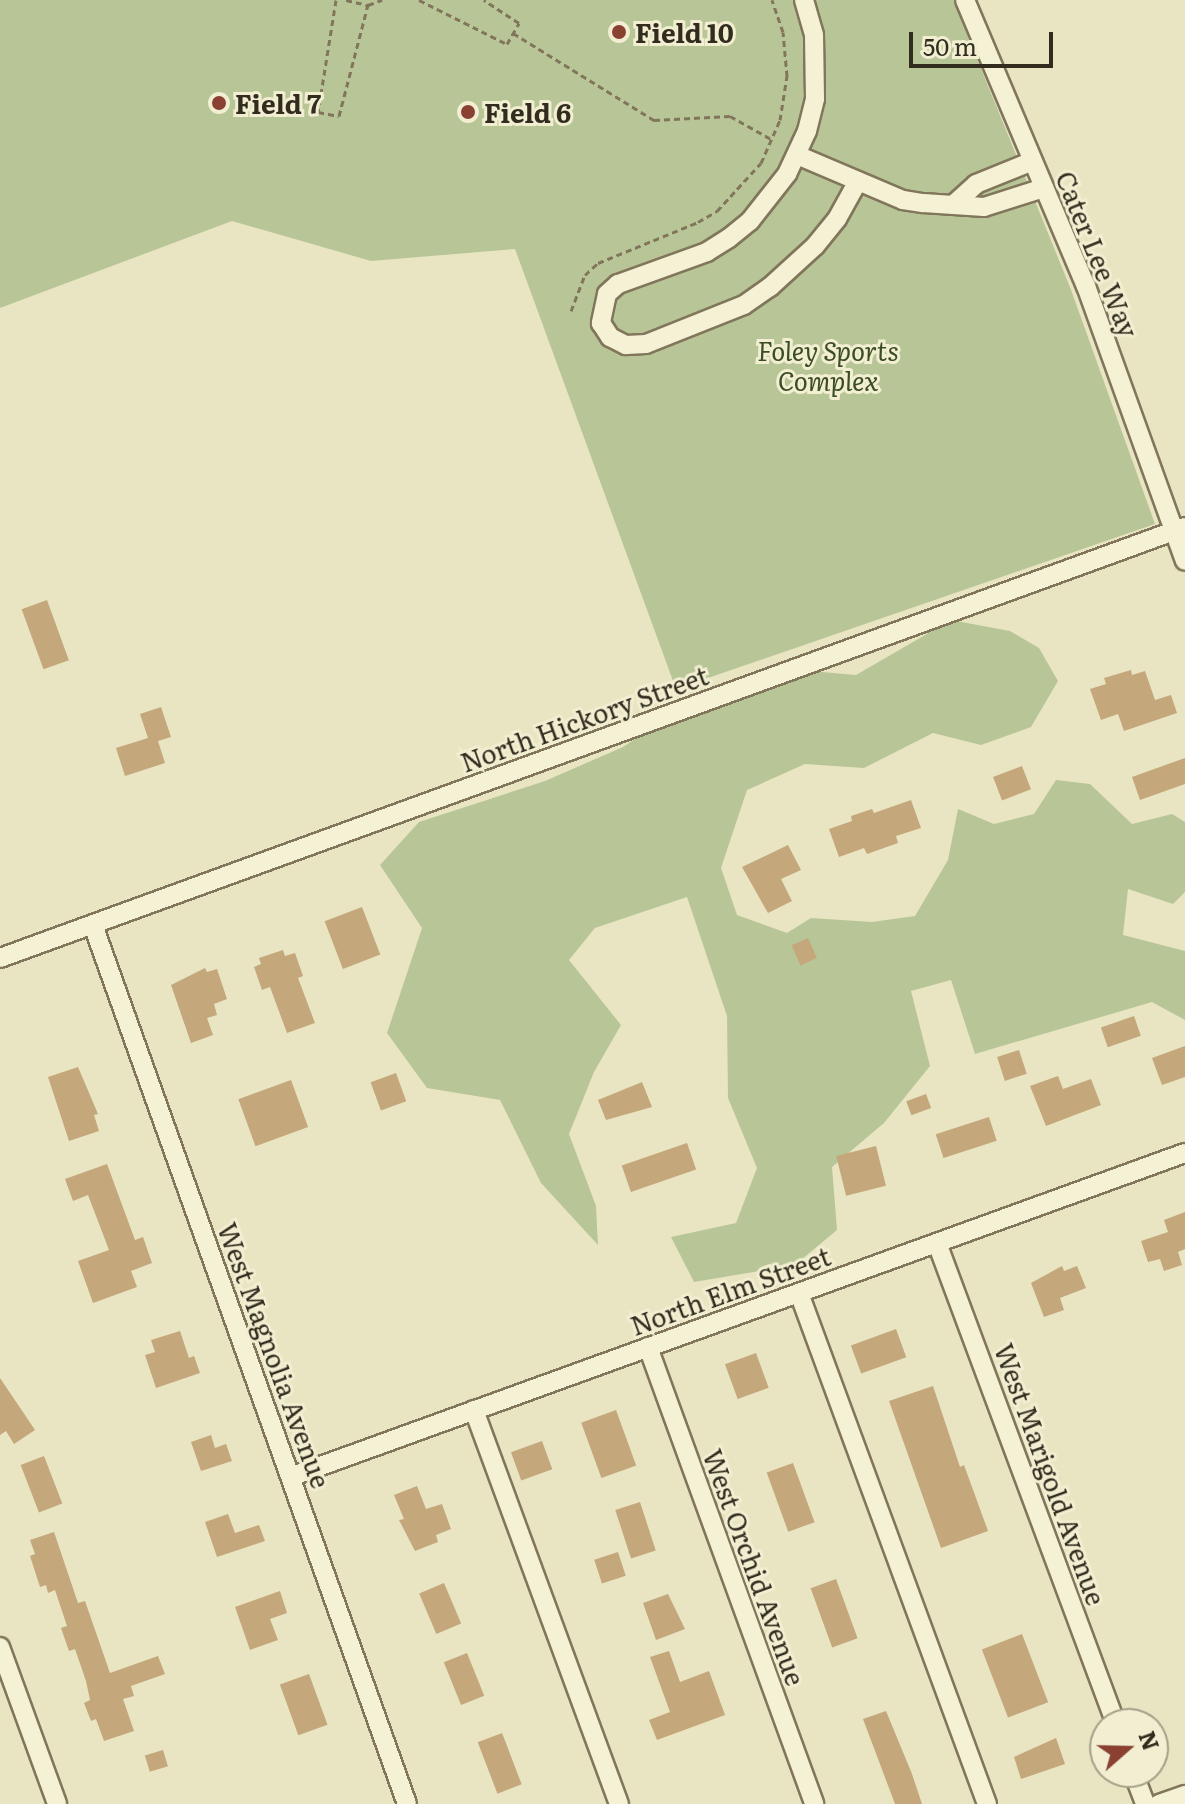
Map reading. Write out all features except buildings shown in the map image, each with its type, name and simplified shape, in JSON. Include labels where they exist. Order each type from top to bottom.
[{"type":"street","points":[[804,0],[814,35],[817,68],[815,99],[797,155],[750,221],[707,252],[618,284],[607,294],[601,323],[610,337],[626,345],[646,344],[744,305],[770,287],[815,246],[837,219],[858,181]]},
{"type":"street","name":"Cater Lee Way","points":[[965,0],[1086,286],[1179,529],[1185,561]]},
{"type":"street","points":[[797,155],[903,200],[984,207],[1044,188]]},
{"type":"street","points":[[953,205],[976,184],[1033,161]]},
{"type":"street","name":"North Hickory Street","points":[[0,958],[1179,529]]},
{"type":"street","name":"West Magnolia Avenue","points":[[93,925],[293,1476],[328,1587],[407,1804]]},
{"type":"street","name":"North Elm Street","points":[[293,1476],[1185,1153]]},
{"type":"street","name":"West Marigold Avenue","points":[[937,1243],[1110,1708]]},
{"type":"street","points":[[799,1293],[987,1804]]},
{"type":"street","name":"West Orchid Avenue","points":[[648,1347],[814,1804]]},
{"type":"street","points":[[474,1410],[619,1804]]},
{"type":"street","points":[[0,1647],[57,1804]]},
{"type":"street","points":[[1159,1804],[1185,1795]]},
{"type":"path","points":[[336,0],[318,112],[339,116],[368,5]]},
{"type":"path","points":[[346,0],[368,5],[382,0]]},
{"type":"path","points":[[419,0],[507,44],[519,23],[484,0]]},
{"type":"path","points":[[571,311],[585,275],[598,263],[682,230],[717,211],[748,181],[773,140],[780,120],[787,76],[783,32],[772,0]]},
{"type":"path","points":[[513,33],[654,120],[730,116],[773,140]]},
{"type":"green space","name":"Foley Sports Complex","points":[[0,0],[953,0],[1070,287],[1155,524],[676,689],[515,249],[371,261],[232,221],[0,308]]},
{"type":"green space","points":[[951,620],[1010,631],[1039,648],[1058,681],[1031,727],[981,745],[933,733],[864,768],[805,764],[747,790],[721,868],[737,915],[787,933],[811,918],[872,922],[915,916],[948,860],[958,809],[994,824],[1034,814],[1056,780],[1090,784],[1132,824],[1172,814],[1185,822],[1185,892],[1173,904],[1128,889],[1123,935],[1185,951],[1185,1020],[1152,1002],[975,1054],[951,980],[911,991],[930,1066],[884,1123],[832,1167],[837,1230],[795,1265],[694,1282],[671,1237],[736,1223],[757,1168],[728,1098],[727,1016],[687,897],[595,928],[569,960],[621,1025],[594,1072],[569,1134],[596,1206],[598,1245],[541,1183],[500,1100],[427,1088],[387,1033],[422,928],[380,865],[419,822],[545,781],[623,747],[709,691],[811,671],[856,675]]},
{"type":"place","name":"Field 10","points":[[619,32]]},
{"type":"place","name":"Field 7","points":[[219,103]]},
{"type":"place","name":"Field 6","points":[[468,112]]}]
